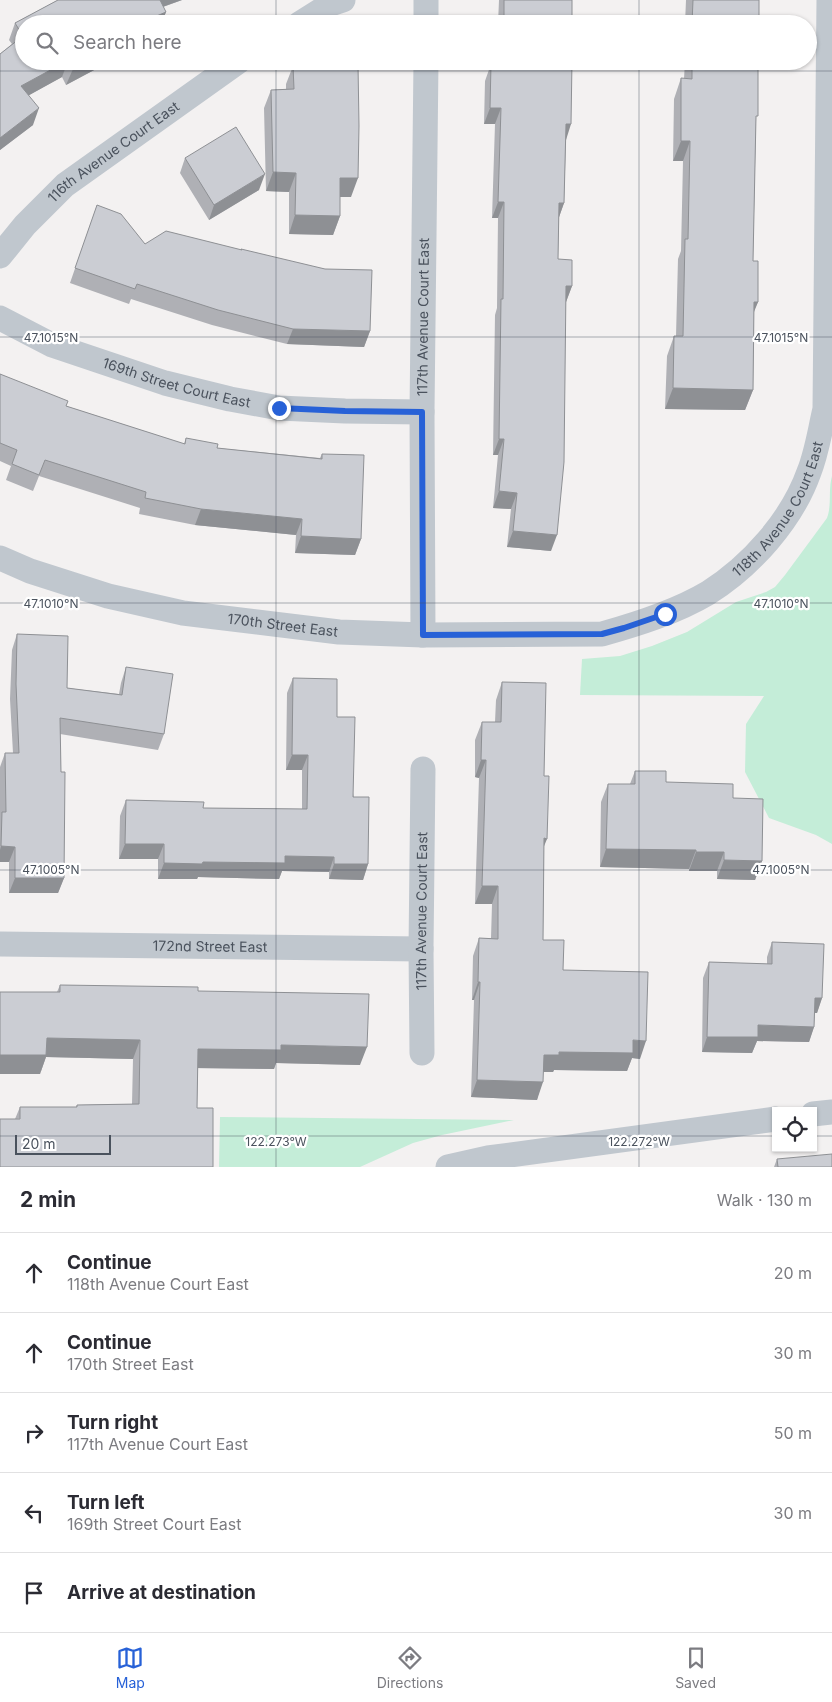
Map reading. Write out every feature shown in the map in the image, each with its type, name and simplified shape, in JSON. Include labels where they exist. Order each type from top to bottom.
[{"type":"street","points":[[313,15],[331,4],[343,0]]},
{"type":"street","points":[[426,0],[426,15]]},
{"type":"street","name":"118th Avenue Court East","points":[[576,634],[602,634],[624,628],[665,614],[708,593],[742,568],[777,531],[796,503],[810,471],[825,409],[829,0]]},
{"type":"street","name":"116th Avenue Court East","points":[[0,256],[25,225],[65,186],[226,70]]},
{"type":"street","name":"117th Avenue Court East","points":[[423,635],[422,412],[426,70]]},
{"type":"street","name":"169th Street Court East","points":[[0,318],[52,345],[165,383],[230,400],[279,408],[422,412]]},
{"type":"street","name":"170th Street East","points":[[0,558],[30,571],[108,596],[183,613],[339,632],[423,635],[576,634]]},
{"type":"street","name":"117th Avenue Court East","points":[[422,1053],[423,769]]},
{"type":"street","name":"172nd Street East","points":[[0,944],[421,949]]},
{"type":"street","points":[[817,1114],[832,1112]]},
{"type":"street","points":[[448,1167],[488,1158],[772,1120]]},
{"type":"green space","points":[[832,476],[832,844],[816,835],[769,818],[745,772],[746,724],[764,696],[580,695],[582,659],[620,656],[652,646],[687,632],[736,602],[775,587],[827,518]]},
{"type":"green space","points":[[220,1117],[514,1120],[413,1143],[360,1167],[219,1167]]},
{"type":"building","points":[[58,0],[160,0],[166,12],[159,15],[30,15]]},
{"type":"building","points":[[504,0],[572,0],[572,15],[504,15]]},
{"type":"building","points":[[693,0],[759,0],[759,15],[692,15]]},
{"type":"building","points":[[15,42],[15,70],[50,70],[21,86],[39,108],[0,138],[0,54]]},
{"type":"building","points":[[293,70],[358,70],[358,178],[340,178],[340,216],[295,215],[296,173],[273,172],[271,90],[294,89]]},
{"type":"building","points":[[491,70],[572,70],[571,124],[566,124],[564,203],[559,203],[558,259],[572,260],[572,286],[566,286],[564,462],[557,535],[513,531],[517,493],[499,491],[504,439],[499,439],[504,202],[498,202],[501,108],[490,108]]},
{"type":"building","points":[[692,70],[758,70],[753,261],[758,261],[758,302],[754,302],[753,390],[673,388],[674,336],[683,336],[685,239],[688,239],[690,141],[681,141],[681,78],[692,79]]},
{"type":"building","points":[[236,127],[265,174],[214,205],[185,158]]},
{"type":"building","points":[[97,205],[121,214],[145,244],[166,231],[325,269],[372,270],[370,331],[293,329],[218,310],[137,284],[135,289],[75,268]]},
{"type":"building","points":[[0,374],[68,401],[66,406],[185,444],[186,438],[218,444],[217,448],[322,459],[322,454],[364,455],[361,539],[301,536],[302,519],[201,509],[145,498],[146,492],[45,460],[39,475],[12,464],[17,450],[0,443]]},
{"type":"building","points":[[17,634],[68,636],[67,688],[122,695],[126,667],[173,674],[164,734],[60,718],[61,772],[65,772],[64,878],[15,878],[15,847],[1,846],[2,812],[6,812],[5,753],[19,753],[16,684]]},
{"type":"building","points":[[293,678],[337,679],[337,717],[355,717],[353,797],[369,797],[368,864],[334,864],[334,857],[285,856],[285,863],[164,863],[164,844],[125,844],[126,800],[204,802],[203,808],[307,809],[308,755],[292,755]]},
{"type":"building","points":[[502,682],[546,683],[544,776],[549,776],[547,839],[544,838],[543,940],[564,940],[563,970],[648,972],[646,1041],[633,1040],[633,1053],[559,1052],[559,1055],[544,1055],[543,1082],[477,1080],[480,982],[478,982],[479,938],[498,939],[498,886],[482,886],[486,760],[481,760],[482,722],[501,722]]},
{"type":"building","points":[[635,771],[666,771],[666,782],[733,784],[733,798],[763,799],[762,861],[724,860],[724,852],[606,849],[608,784],[635,784]]},
{"type":"building","points":[[772,942],[824,944],[822,998],[815,998],[814,1027],[758,1025],[758,1037],[707,1037],[709,962],[772,964]]},
{"type":"building","points":[[60,985],[198,987],[198,991],[369,994],[367,1047],[281,1045],[281,1050],[198,1049],[197,1108],[213,1108],[213,1167],[0,1167],[0,1119],[20,1119],[20,1107],[139,1104],[140,1040],[47,1038],[46,1055],[0,1055],[0,992],[60,992]]},
{"type":"building","points":[[832,1154],[832,1167],[778,1167],[777,1159]]},
{"type":"route","points":[[279,408],[422,412],[423,635],[602,634],[665,614]]}]
